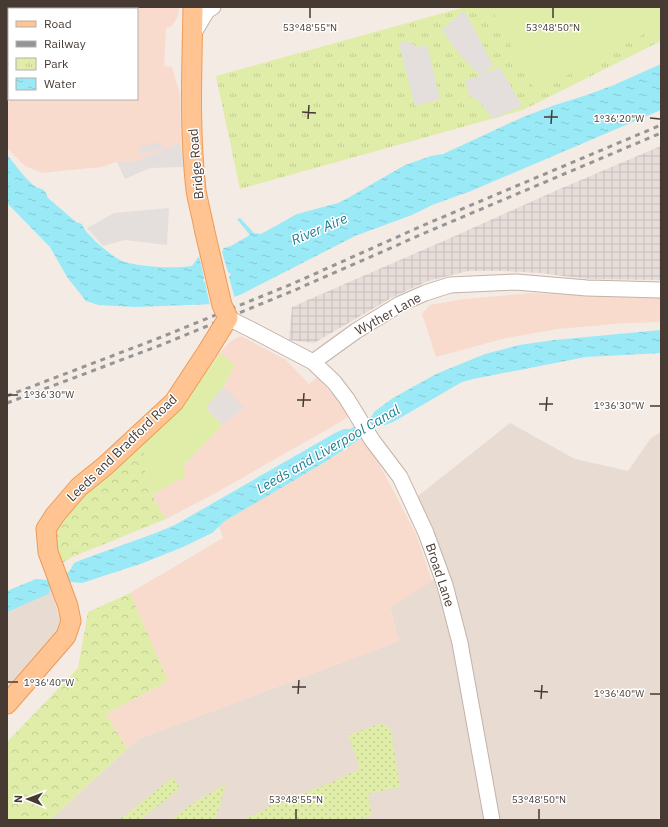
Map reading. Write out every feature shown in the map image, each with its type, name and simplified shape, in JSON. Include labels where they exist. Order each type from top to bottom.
[{"type":"main road","name":"Bridge Road","points":[[193,7],[192,118],[196,191],[222,305],[228,318]]},
{"type":"main road","name":"Leeds and Bradford Road","points":[[7,704],[66,636],[71,622],[68,606],[48,552],[46,529],[55,515],[79,487],[105,466],[174,402],[208,352],[228,318]]},
{"type":"street","points":[[192,36],[207,11],[213,7]]},
{"type":"street","name":"Wyther Lane","points":[[313,362],[356,330],[400,304],[425,293],[450,285],[516,282],[587,288],[661,290]]},
{"type":"street","points":[[228,318],[313,362]]},
{"type":"street","name":"Broad Lane","points":[[313,362],[334,382],[357,413],[372,440],[400,477],[426,533],[445,585],[460,643],[492,820]]},
{"type":"shaded area","points":[[7,7],[179,7],[178,16],[172,26],[166,28],[164,66],[172,67],[180,94],[181,142],[136,161],[117,162],[101,167],[42,173],[25,166],[7,148]]},
{"type":"shaded area","points":[[7,7],[120,7],[8,8],[7,37]]},
{"type":"shaded area","points":[[464,10],[493,65],[483,74],[500,67],[522,106],[493,119],[479,101],[470,96],[465,81],[481,75],[474,70],[456,50],[442,30]]},
{"type":"shaded area","points":[[406,41],[419,47],[427,45],[440,99],[415,106],[399,44]]},
{"type":"shaded area","points":[[161,142],[162,149],[140,154],[139,146]]},
{"type":"shaded area","points":[[181,142],[183,167],[150,168],[125,179],[117,162],[136,161]]},
{"type":"shaded area","points":[[661,146],[661,280],[590,279],[540,273],[468,271],[428,281],[391,298],[314,343],[289,340],[292,307]]},
{"type":"shaded area","points":[[169,208],[167,245],[125,240],[103,246],[87,228],[114,213]]},
{"type":"shaded area","points":[[531,293],[607,296],[661,296],[661,322],[625,323],[558,329],[506,338],[436,357],[422,314],[430,305],[464,299]]},
{"type":"shaded area","points":[[241,336],[286,360],[309,384],[317,377],[350,415],[212,495],[166,519],[152,495],[186,476],[183,466],[223,425],[206,408],[223,387],[235,366],[220,353],[231,341]]},
{"type":"shaded area","points":[[223,387],[244,407],[223,425],[206,408]]},
{"type":"shaded area","points":[[510,423],[575,459],[628,471],[651,438],[661,432],[661,820],[50,820],[138,739],[399,641],[390,608],[443,573],[418,496]]},
{"type":"shaded area","points":[[363,437],[375,456],[416,534],[432,581],[390,608],[399,641],[138,739],[127,749],[106,714],[168,681],[130,593],[223,538],[219,527],[225,521],[325,462]]},
{"type":"shaded area","points":[[51,589],[61,623],[49,652],[7,696],[7,612]]},
{"type":"green space","points":[[465,7],[661,7],[661,41],[523,110],[240,189],[216,76]]},
{"type":"green space","points":[[508,7],[661,7],[661,25],[536,92],[494,14]]},
{"type":"green space","points":[[220,353],[235,365],[223,387],[206,408],[223,425],[183,466],[186,476],[152,495],[145,483],[146,464],[143,443],[190,395]]},
{"type":"green space","points":[[143,443],[146,464],[145,483],[166,519],[72,557],[62,563],[51,536],[85,490]]},
{"type":"green space","points":[[130,593],[168,681],[106,714],[127,749],[50,820],[7,820],[7,742],[78,668],[88,612]]},
{"type":"green space","points":[[383,724],[391,731],[400,787],[368,794],[372,816],[354,820],[241,820],[266,809],[269,806],[325,785],[360,769],[348,735]]},
{"type":"green space","points":[[173,777],[180,789],[140,820],[119,820]]},
{"type":"green space","points":[[226,784],[215,820],[171,820],[190,805]]},
{"type":"water","name":"River Aire","points":[[661,64],[661,110],[471,191],[355,236],[242,294],[215,304],[135,307],[99,305],[86,301],[67,277],[50,247],[7,203],[7,155],[32,184],[45,191],[48,198],[76,222],[82,224],[95,241],[120,260],[145,266],[192,266],[200,255],[231,246],[250,235],[237,219],[240,218],[254,233],[261,234],[297,214],[338,203],[405,165],[431,156],[443,154],[523,117],[614,85]]},
{"type":"water","name":"Leeds and Liverpool Canal","points":[[661,330],[661,353],[586,357],[462,382],[393,422],[385,425],[376,424],[363,433],[363,437],[325,462],[225,521],[212,533],[183,547],[143,563],[82,583],[71,582],[51,589],[48,594],[7,612],[7,591],[36,579],[47,580],[69,572],[74,563],[175,525],[335,433],[344,429],[350,429],[372,416],[374,412],[393,398],[436,374],[485,354],[519,345],[554,340]]},
{"type":"pier","points":[[221,247],[224,249],[222,252],[228,272],[231,274],[229,277],[235,299],[216,306],[210,306],[205,282],[203,281],[204,278],[199,256],[197,256],[200,253]]},
{"type":"railway","points":[[7,396],[159,338],[292,284],[424,225],[661,125]]},
{"type":"railway","points":[[7,403],[161,345],[295,290],[427,232],[661,133]]}]
